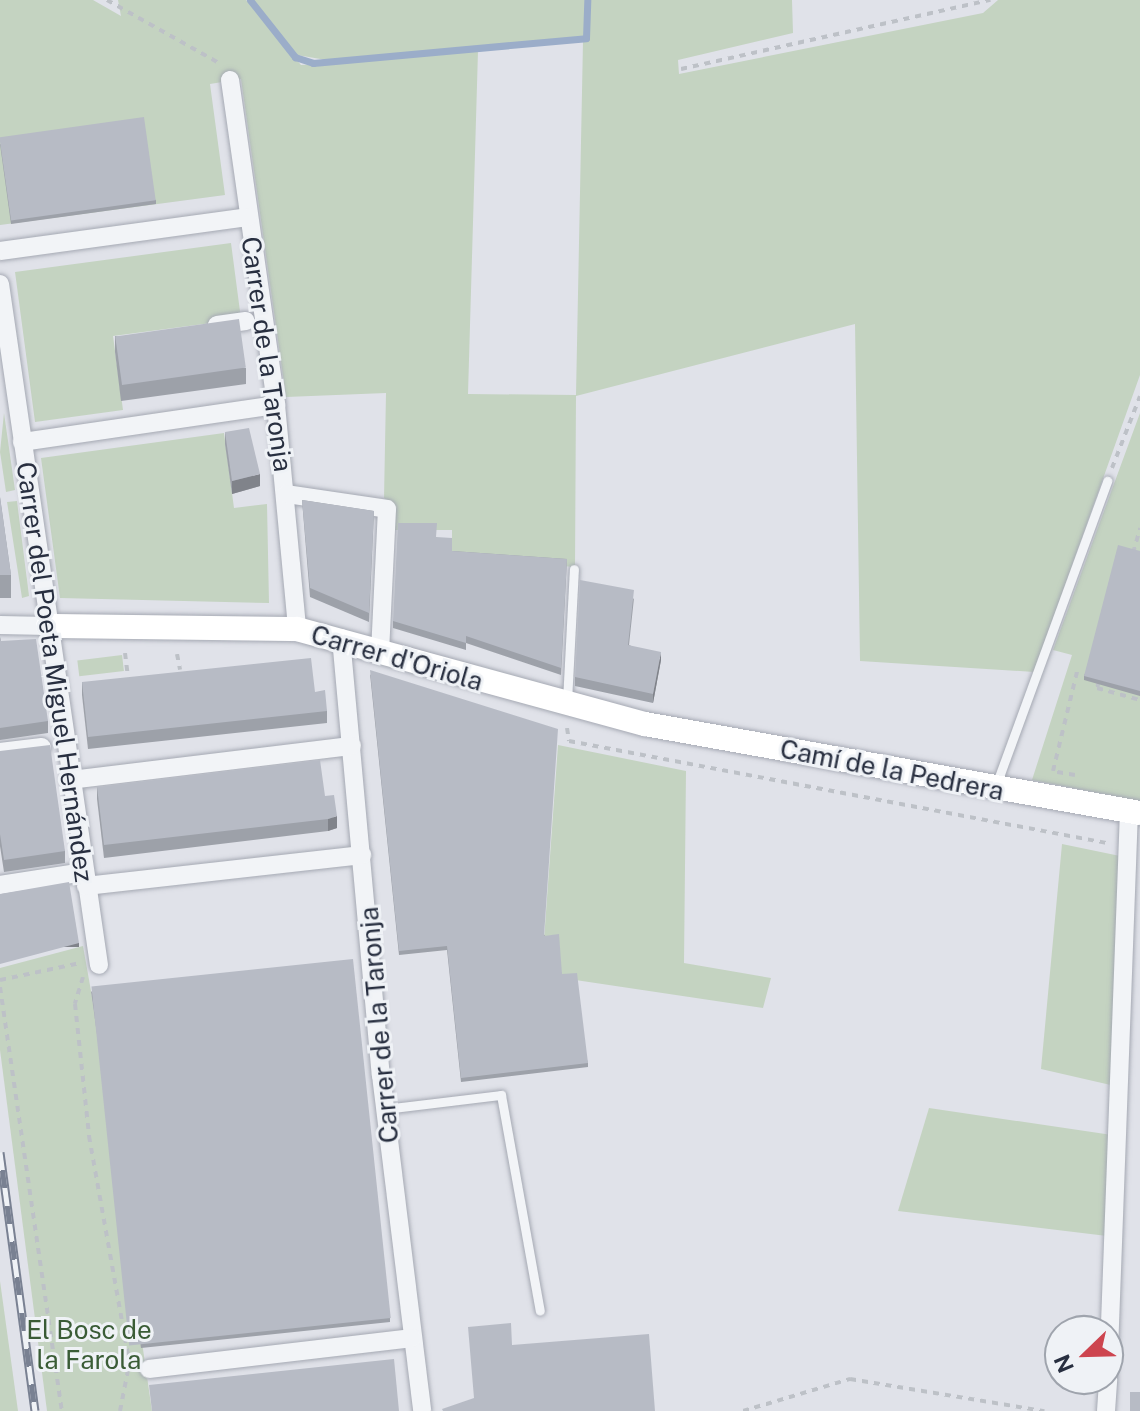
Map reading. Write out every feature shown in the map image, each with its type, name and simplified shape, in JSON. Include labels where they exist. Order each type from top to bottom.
[{"type":"street","name":"Carrer de la Taronja","points":[[230,80],[276,405],[297,629]]},
{"type":"street","points":[[0,251],[248,217]]},
{"type":"street","name":"Carrer del Poeta Miguel Hernández","points":[[0,284],[85,879],[88,964]]},
{"type":"street","points":[[202,327],[246,321]]},
{"type":"street","points":[[22,442],[276,405]]},
{"type":"street","points":[[286,494],[387,509],[380,650]]},
{"type":"street","name":"Carrer d'Oriola","points":[[0,625],[297,629],[380,650],[567,716],[645,724]]},
{"type":"street","name":"Carrer de la Taronja","points":[[341,638],[385,1109],[422,1411]]},
{"type":"street","name":"Camí de la Pedrera","points":[[645,724],[994,790],[1135,812]]},
{"type":"street","points":[[0,752],[65,743]]},
{"type":"street","points":[[70,780],[352,746]]},
{"type":"street","points":[[1111,1315],[1135,812]]},
{"type":"street","points":[[0,885],[362,855]]},
{"type":"street","points":[[149,1369],[412,1338]]},
{"type":"lane","points":[[994,790],[1107,481]]},
{"type":"lane","points":[[567,716],[574,569]]},
{"type":"lane","points":[[385,1109],[501,1095],[540,1311]]},
{"type":"path","points":[[107,0],[210,52],[230,80]]},
{"type":"path","points":[[681,69],[990,0]]},
{"type":"path","points":[[1107,481],[1140,396]]},
{"type":"path","points":[[1130,562],[1137,549],[1140,531]]},
{"type":"path","points":[[125,653],[128,676]]},
{"type":"path","points":[[177,654],[180,670]]},
{"type":"path","points":[[1078,668],[1053,771],[1091,778]]},
{"type":"path","points":[[1100,674],[1097,688],[1140,700]]},
{"type":"path","points":[[1125,696],[1128,683]]},
{"type":"path","points":[[567,716],[569,741],[1119,846]]},
{"type":"path","points":[[0,980],[88,964],[75,1004],[89,1136],[130,1354],[120,1411]]},
{"type":"path","points":[[0,987],[62,1411]]},
{"type":"path","points":[[743,1411],[850,1379],[1044,1411]]},
{"type":"green space","points":[[0,0],[93,0],[121,16],[118,0],[246,0],[301,65],[344,63],[297,55],[252,0],[792,0],[793,33],[678,60],[679,74],[983,13],[998,0],[1140,0],[1140,375],[1034,672],[860,661],[855,324],[576,396],[575,567],[452,558],[452,530],[393,530],[394,507],[384,498],[386,393],[286,397],[241,79],[210,84],[225,195],[0,225]],"holes":[[[583,41],[576,395],[468,394],[478,51]]]},
{"type":"green space","points":[[231,243],[241,319],[113,336],[123,410],[35,422],[15,272]]},
{"type":"green space","points":[[4,413],[15,490],[6,492],[0,452]]},
{"type":"green space","points":[[1140,413],[1140,801],[1032,780],[1072,655],[1053,650]]},
{"type":"green space","points":[[224,433],[234,508],[267,504],[269,603],[60,598],[41,458]]},
{"type":"green space","points":[[17,501],[29,596],[22,598],[7,502]]},
{"type":"green space","points":[[122,655],[124,671],[79,676],[77,660]]},
{"type":"green space","points":[[558,745],[686,771],[684,963],[771,978],[763,1008],[562,978],[544,940]]},
{"type":"green space","points":[[1062,844],[1120,856],[1115,1086],[1041,1069]]},
{"type":"green space","name":"El Bosc de la Farola","points":[[83,946],[152,1411],[47,1411],[0,1050],[0,968]]},
{"type":"green space","points":[[929,1108],[1112,1135],[1107,1236],[898,1211]]},
{"type":"green space","points":[[0,1281],[18,1411],[0,1411]]},
{"type":"building","points":[[144,117],[156,200],[11,221],[0,137]]},
{"type":"building","points":[[239,319],[246,368],[122,385],[115,336]]},
{"type":"building","points":[[249,428],[260,474],[232,481],[225,432]]},
{"type":"building","points":[[0,497],[11,575],[0,575]]},
{"type":"building","points":[[302,500],[374,511],[369,613],[310,588]]},
{"type":"building","points":[[398,523],[437,523],[436,537],[452,538],[452,551],[567,559],[561,668],[466,636],[466,643],[393,621]]},
{"type":"building","points":[[1118,545],[1140,551],[1140,691],[1084,676]]},
{"type":"building","points":[[580,580],[634,590],[628,645],[661,652],[653,694],[575,677]]},
{"type":"building","points":[[0,637],[1,641],[36,639],[48,721],[0,728]]},
{"type":"building","points":[[311,658],[315,692],[325,690],[327,711],[88,737],[82,682]]},
{"type":"building","points":[[370,670],[558,729],[544,936],[559,934],[562,974],[577,973],[588,1063],[461,1078],[447,946],[399,951]]},
{"type":"building","points":[[50,745],[65,851],[4,860],[0,834],[0,751]]},
{"type":"building","points":[[320,760],[325,796],[334,795],[337,816],[104,845],[97,787]]},
{"type":"building","points":[[69,882],[79,943],[0,964],[0,894]]},
{"type":"building","points":[[353,959],[391,1318],[129,1346],[91,986]]},
{"type":"building","points":[[511,1323],[512,1345],[649,1334],[655,1411],[443,1411],[474,1398],[468,1327]]},
{"type":"building","points":[[394,1359],[399,1411],[152,1411],[149,1385]]},
{"type":"building","points":[[1130,1392],[1140,1392],[1140,1411],[1130,1411]]},
{"type":"waterway","points":[[250,0],[295,57],[313,63],[586,38],[587,0]]},
{"type":"railway","points":[[0,1152],[35,1411]]}]
